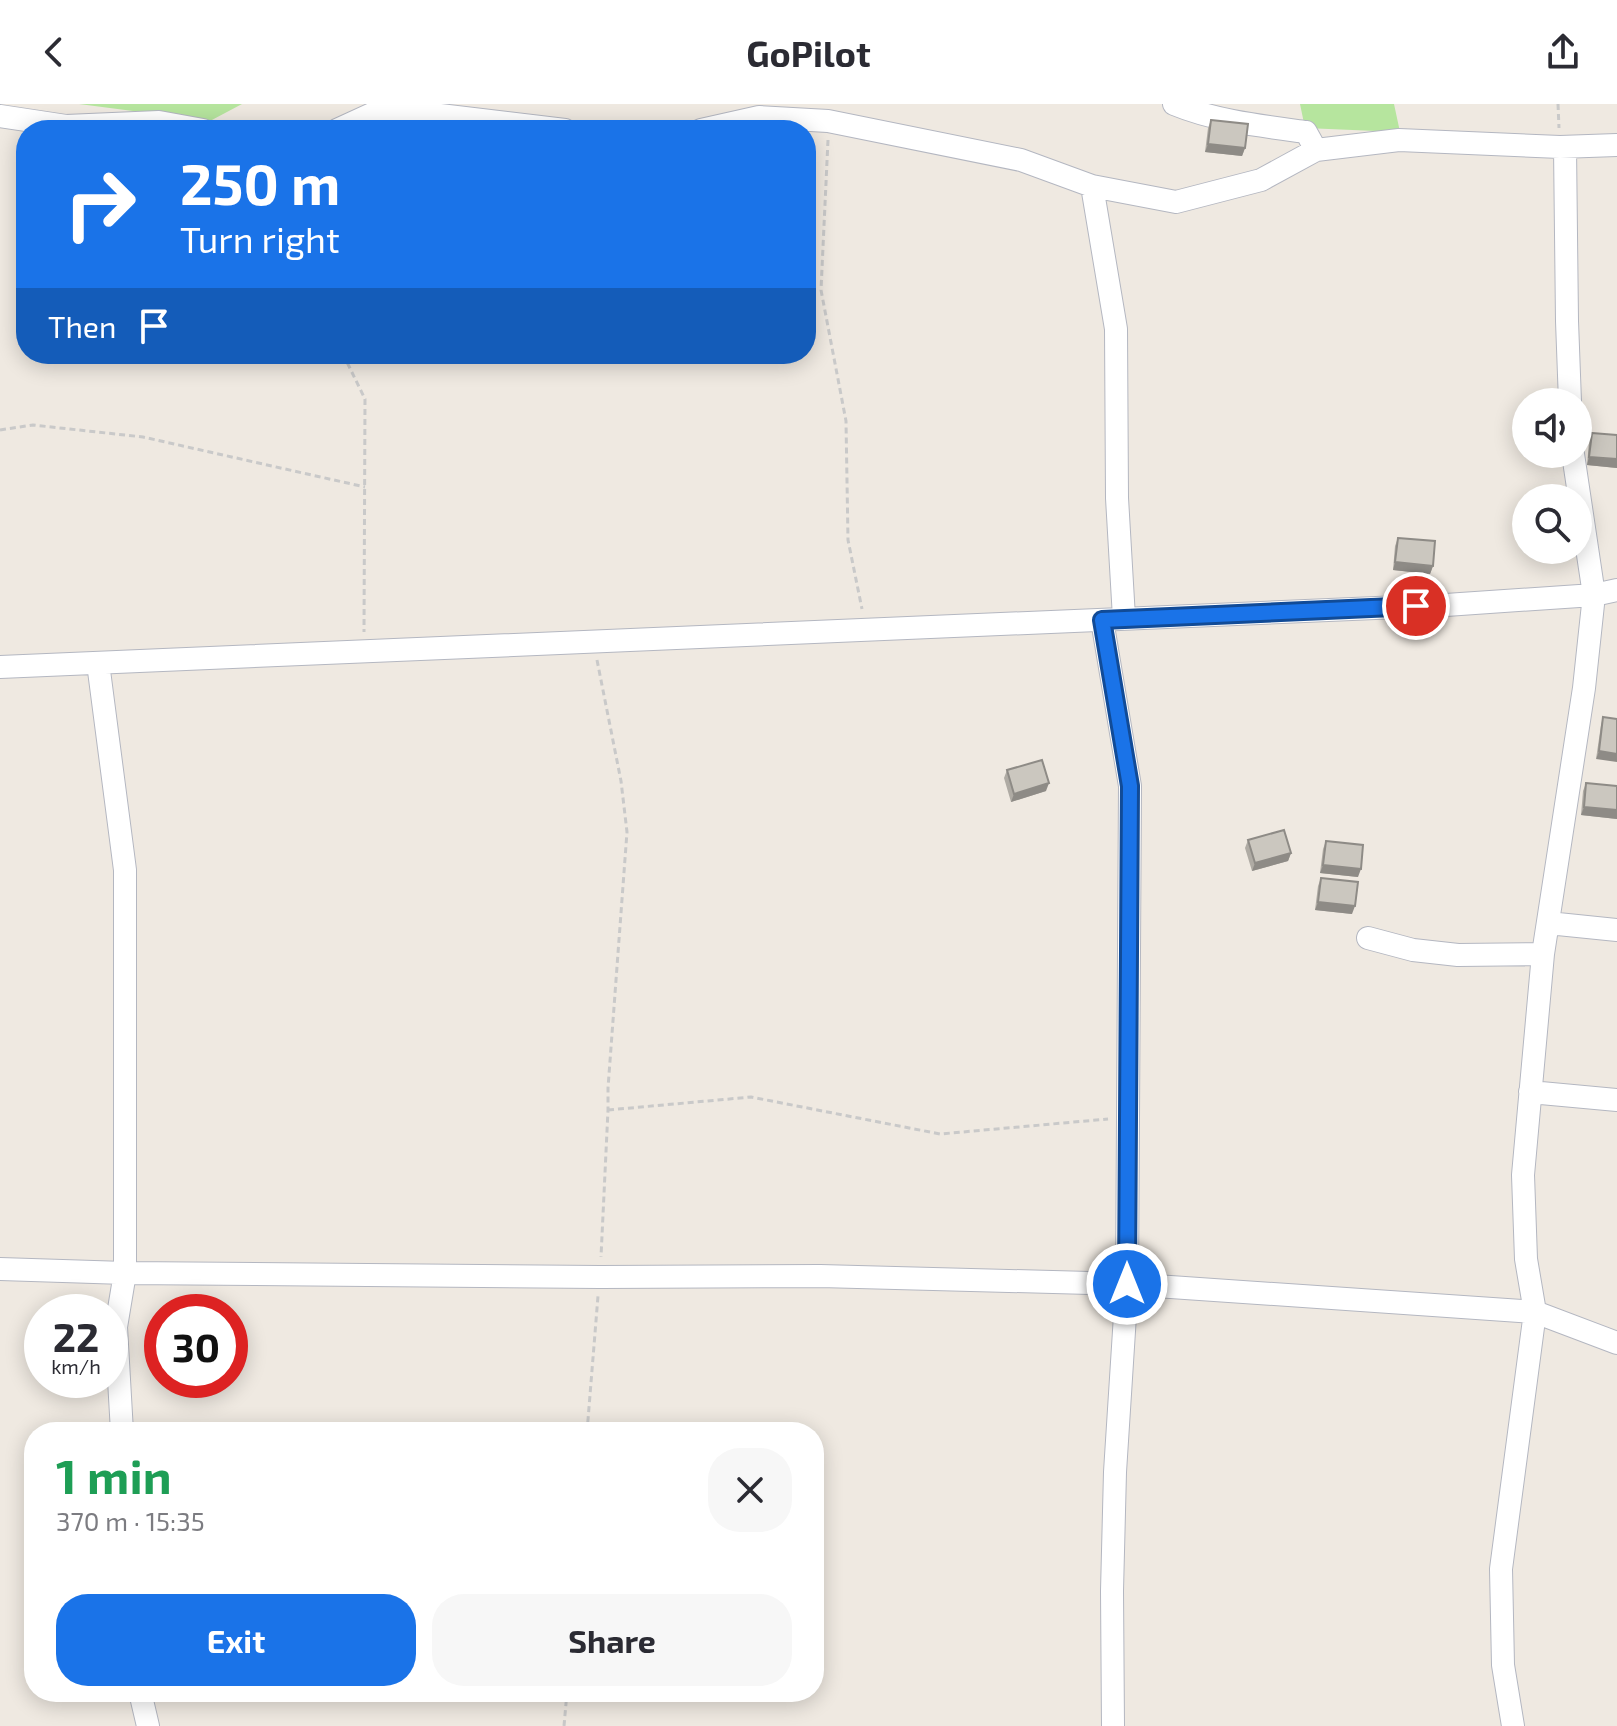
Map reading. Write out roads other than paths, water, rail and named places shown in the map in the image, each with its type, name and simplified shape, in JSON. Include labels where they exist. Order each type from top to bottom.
[{"type":"street","points":[[1174,104],[1193,112],[1306,132],[1316,150]]},
{"type":"street","points":[[359,120],[374,113],[399,110],[482,120]]},
{"type":"street","points":[[0,116],[26,120]]},
{"type":"street","points":[[746,120],[759,117],[811,120]]},
{"type":"street","points":[[816,120],[1021,160],[1092,186],[1176,202],[1261,180],[1316,150],[1399,140],[1565,147],[1617,145]]},
{"type":"street","points":[[1565,147],[1569,388]]},
{"type":"street","points":[[1092,186],[1116,329],[1117,498],[1113,619],[1130,786],[1127,1284],[1115,1472],[1113,1726]]},
{"type":"street","points":[[1513,1726],[1503,1665],[1501,1569],[1535,1312],[1526,1259],[1523,1175],[1543,954],[1584,688],[1594,595],[1575,468]]},
{"type":"street","points":[[0,667],[1446,605],[1594,595],[1617,590]]},
{"type":"street","points":[[98,663],[125,870],[125,1273],[116,1327],[121,1422]]},
{"type":"street","points":[[1548,923],[1617,930]]},
{"type":"street","points":[[1368,938],[1413,950],[1458,955],[1543,954]]},
{"type":"street","points":[[1530,1092],[1617,1100]]},
{"type":"street","points":[[0,1269],[125,1273],[820,1276],[1127,1284],[1535,1312],[1617,1343]]},
{"type":"street","points":[[142,1702],[148,1726]]}]
